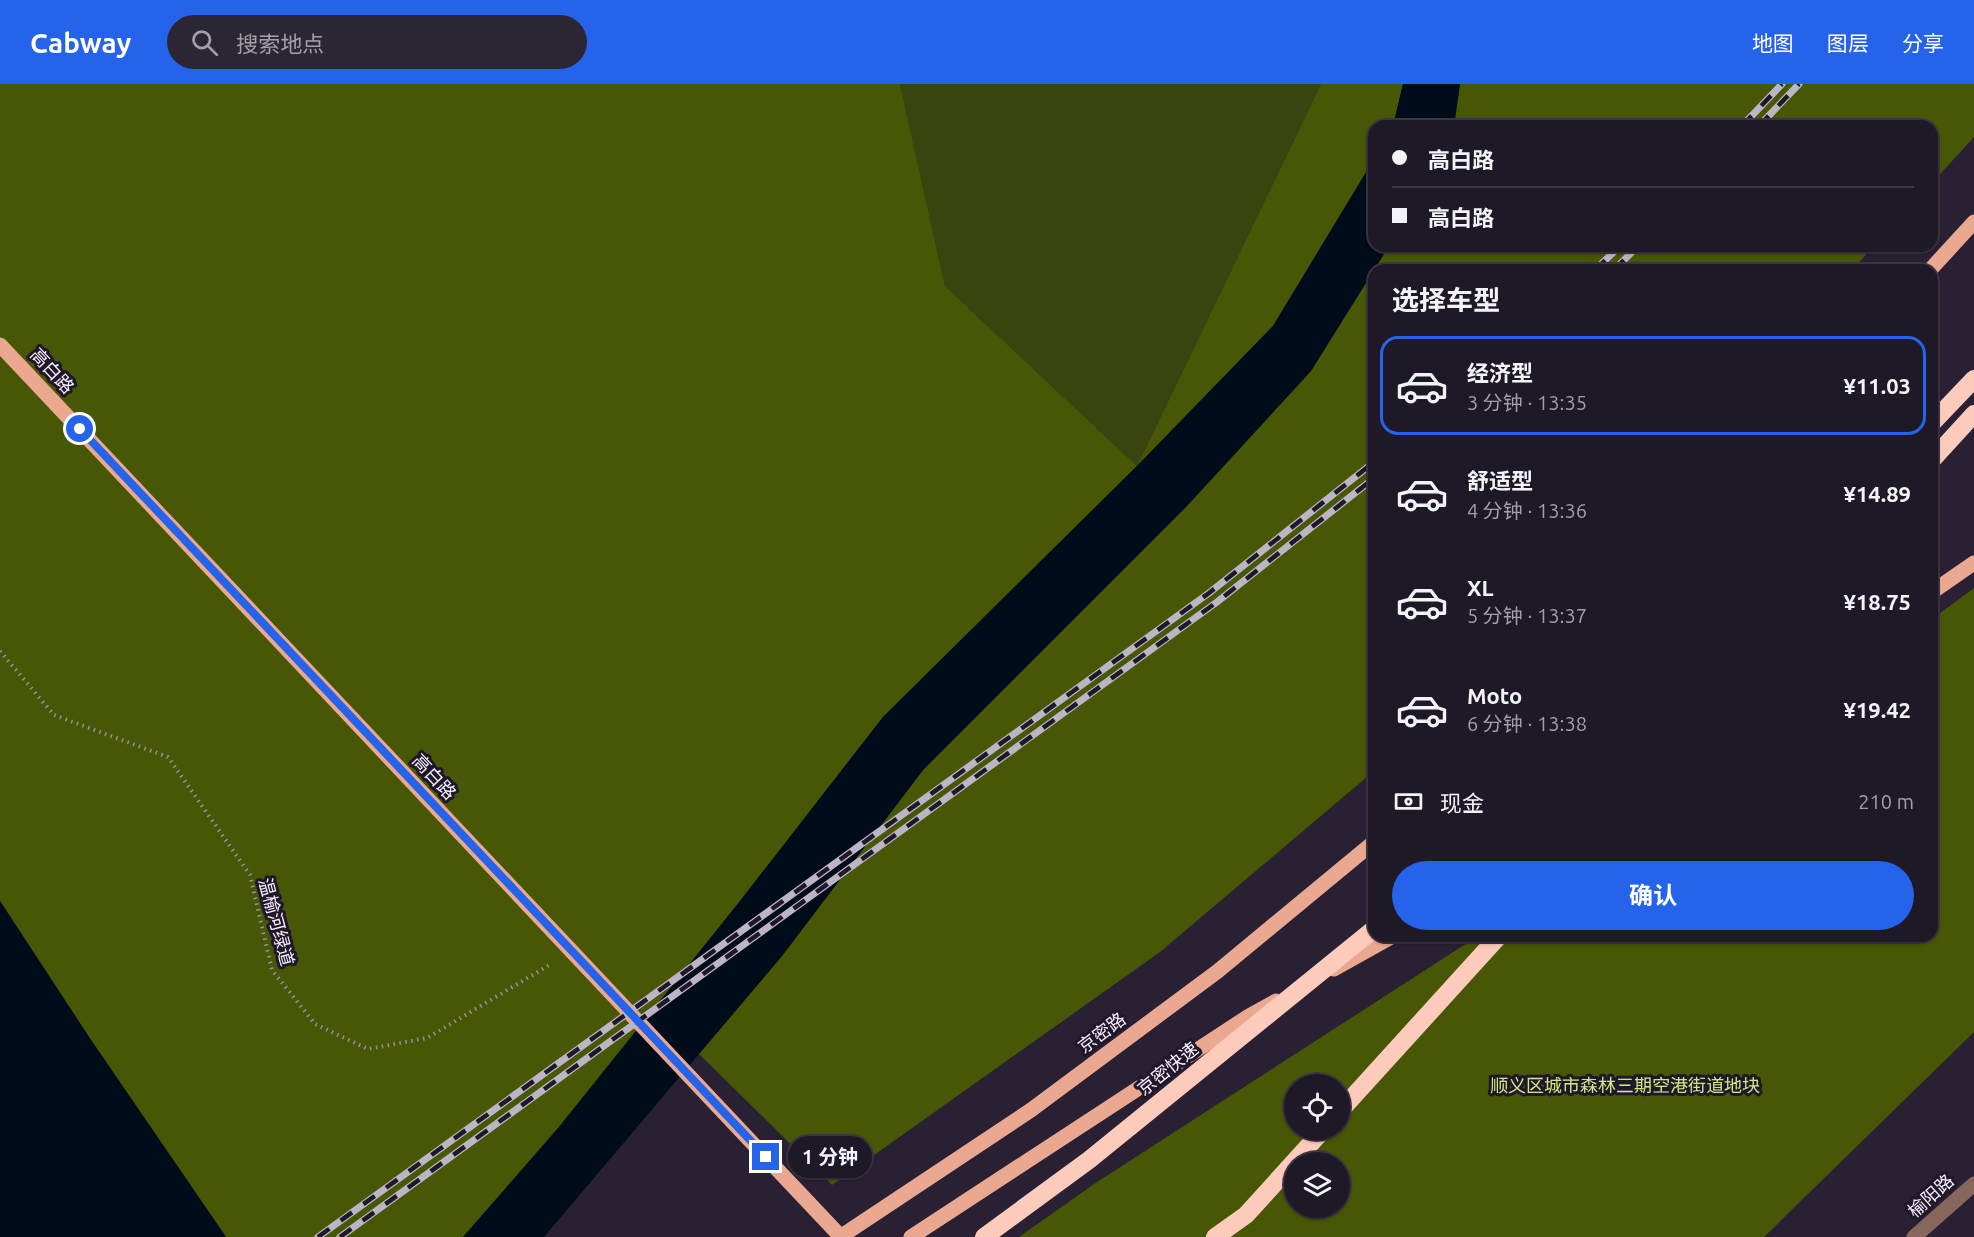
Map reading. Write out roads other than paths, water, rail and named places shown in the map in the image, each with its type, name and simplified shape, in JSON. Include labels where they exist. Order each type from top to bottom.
[{"type":"highway","points":[[1938,417],[1974,380]]},
{"type":"highway","points":[[1938,453],[1974,414]]},
{"type":"highway","name":"京密快速","points":[[984,1237],[1089,1160],[1368,934]]},
{"type":"highway","points":[[1350,1101],[1494,942]]},
{"type":"highway","points":[[1215,1237],[1246,1215],[1314,1140]]},
{"type":"main road","points":[[1936,264],[1974,222]]},
{"type":"main road","name":"高白路","points":[[0,345],[840,1237]]},
{"type":"main road","points":[[1938,588],[1974,563]]},
{"type":"main road","name":"京密路","points":[[840,1237],[1040,1103],[1218,971],[1368,847]]},
{"type":"main road","points":[[911,1237],[1249,1016],[1382,942]]},
{"type":"street","name":"榆阳路","points":[[1914,1237],[1974,1184]]},
{"type":"water","points":[[1403,84],[1460,84],[1455,120],[1394,120]]},
{"type":"water","points":[[1368,169],[1368,252],[1385,252],[1378,264],[1368,264],[1368,280],[1311,371],[1186,507],[923,770],[782,956],[544,1237],[463,1237],[559,1127],[740,901],[883,717],[1137,466],[1273,326]]},
{"type":"water","points":[[0,901],[89,1037],[226,1237],[0,1237]]},
{"type":"railway","points":[[1748,120],[1782,84]]},
{"type":"railway","points":[[1765,120],[1799,84]]},
{"type":"railway","points":[[1601,264],[1614,252]]},
{"type":"railway","points":[[1620,264],[1632,252]]},
{"type":"railway","points":[[318,1237],[1209,593],[1368,467]]},
{"type":"railway","points":[[340,1237],[1217,602],[1368,483]]},
{"type":"park label","name":"顺义区城市森林三期空港街道地块","points":[[1625,1086]]}]
